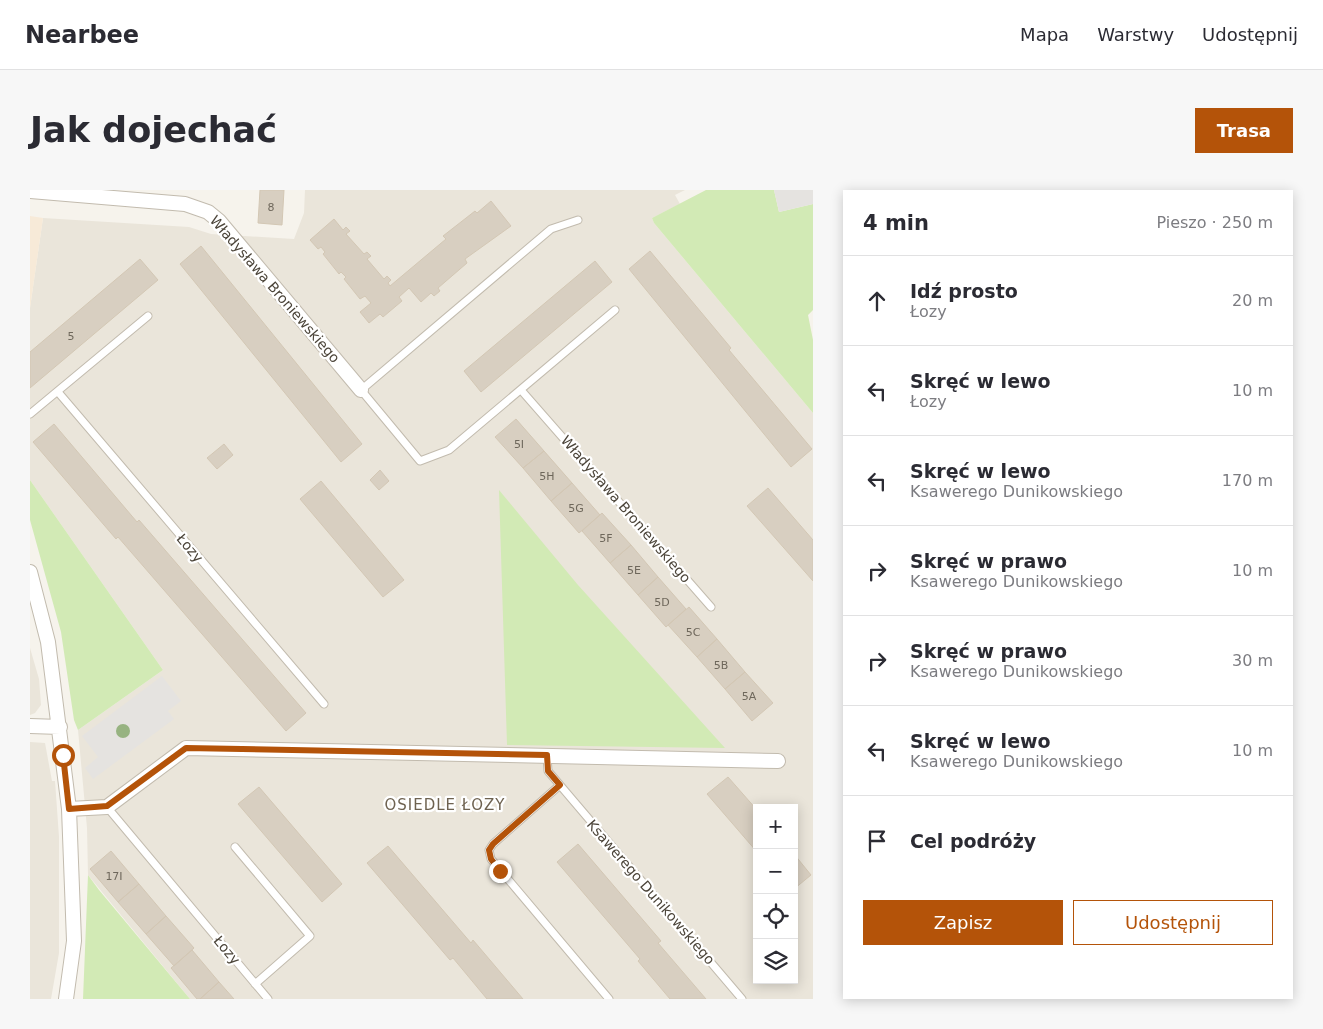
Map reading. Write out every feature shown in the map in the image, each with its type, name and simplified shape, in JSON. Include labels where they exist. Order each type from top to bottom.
[{"type":"street","name":"Władysława Broniewskiego","points":[[30,192],[185,204],[208,212],[219,221],[361,390]]},
{"type":"street","points":[[30,572],[48,642],[69,809],[74,941],[66,999]]},
{"type":"street","points":[[30,726],[60,727]]},
{"type":"street","points":[[69,809],[107,806],[186,748],[778,761]]},
{"type":"lane","points":[[361,390],[551,229],[578,220]]},
{"type":"lane","name":"Władysława Broniewskiego","points":[[361,390],[420,461],[449,450],[615,310]]},
{"type":"lane","points":[[30,414],[148,316]]},
{"type":"lane","name":"Władysława Broniewskiego","points":[[521,390],[711,606]]},
{"type":"lane","name":"Łozy","points":[[58,392],[324,704]]},
{"type":"lane","name":"Ksawerego Dunikowskiego","points":[[547,755],[548,771],[742,999]]},
{"type":"lane","points":[[560,785],[493,844],[489,850],[491,859],[609,999]]},
{"type":"lane","name":"Łozy","points":[[107,806],[268,999]]},
{"type":"lane","points":[[234,847],[310,936],[256,984]]},
{"type":"shaded area","points":[[305,190],[685,190],[675,195],[680,204],[652,218],[654,223],[813,413],[813,999],[190,999],[88,875],[87,828],[78,730],[163,670],[30,480],[30,308],[43,218],[189,227],[211,234],[294,239],[304,213]]},
{"type":"shaded area","points":[[774,190],[813,190],[813,204],[779,212]]},
{"type":"shaded area","points":[[30,216],[43,218],[30,308]]},
{"type":"shaded area","points":[[30,648],[39,679],[41,705],[35,713],[30,715]]},
{"type":"shaded area","points":[[162,676],[181,701],[168,711],[174,719],[93,779],[85,768],[98,757],[82,736]]},
{"type":"shaded area","points":[[30,742],[45,743],[52,781],[55,781],[59,837],[59,953],[51,999],[30,999]]},
{"type":"green space","points":[[706,190],[774,190],[779,212],[813,204],[813,310],[808,315],[813,340],[813,413],[654,223],[652,218]]},
{"type":"green space","points":[[30,480],[163,670],[78,730],[74,720],[61,632],[30,520]]},
{"type":"green space","points":[[499,490],[578,585],[725,748],[507,745]]},
{"type":"green space","points":[[88,875],[99,890],[190,999],[83,999]]},
{"type":"building","points":[[260,190],[284,190],[282,225],[258,223]]},
{"type":"building","points":[[491,201],[511,226],[465,259],[467,263],[438,288],[440,291],[434,296],[431,293],[421,302],[409,288],[399,297],[402,301],[383,317],[380,314],[369,323],[360,312],[371,303],[365,296],[360,299],[344,279],[346,277],[341,272],[339,274],[323,254],[325,252],[321,247],[318,249],[310,240],[334,219],[343,230],[346,227],[350,231],[346,234],[364,254],[367,252],[371,256],[367,259],[384,279],[387,276],[391,280],[388,283],[390,286],[446,239],[443,236]]},
{"type":"building","points":[[201,246],[362,444],[341,462],[180,264]]},
{"type":"building","points":[[650,251],[731,348],[729,350],[812,449],[791,467],[629,269]]},
{"type":"building","points":[[140,259],[158,280],[30,388],[30,352]]},
{"type":"building","points":[[595,261],[612,282],[481,392],[464,371]]},
{"type":"building","points":[[516,419],[544,451],[523,468],[495,437]]},
{"type":"building","points":[[54,424],[137,522],[139,520],[306,713],[286,731],[33,442]]},
{"type":"building","points":[[224,444],[233,455],[217,469],[207,458]]},
{"type":"building","points":[[544,451],[572,483],[551,501],[523,468]]},
{"type":"building","points":[[380,470],[389,481],[379,490],[370,480]]},
{"type":"building","points":[[321,481],[404,580],[383,597],[300,499]]},
{"type":"building","points":[[572,483],[600,515],[579,533],[551,501]]},
{"type":"building","points":[[768,488],[813,540],[813,581],[747,506]]},
{"type":"building","points":[[602,513],[631,545],[610,563],[582,531]]},
{"type":"building","points":[[631,545],[658,577],[638,595],[610,563]]},
{"type":"building","points":[[658,577],[686,609],[666,627],[638,595]]},
{"type":"building","points":[[689,607],[717,639],[697,657],[668,625]]},
{"type":"building","points":[[717,639],[745,672],[725,689],[697,657]]},
{"type":"building","points":[[745,672],[773,703],[752,721],[725,689]]},
{"type":"building","points":[[728,777],[753,805],[753,847],[707,794]]},
{"type":"building","points":[[259,787],[342,884],[322,902],[238,804]]},
{"type":"building","points":[[578,844],[661,941],[658,943],[706,999],[670,999],[638,961],[640,959],[557,862]]},
{"type":"building","points":[[388,846],[471,943],[473,940],[523,999],[487,999],[453,958],[450,960],[367,863]]},
{"type":"building","points":[[111,851],[139,884],[118,902],[90,869]]},
{"type":"building","points":[[798,859],[811,875],[798,886]]},
{"type":"building","points":[[139,884],[166,916],[146,934],[118,902]]},
{"type":"building","points":[[166,916],[194,948],[174,966],[146,934]]},
{"type":"building","points":[[192,950],[219,982],[200,999],[197,999],[171,968]]},
{"type":"building","points":[[219,982],[234,999],[200,999]]},
{"type":"district","name":"OSIEDLE ŁOZY","points":[[445,805]]},
{"type":"route","points":[[63,755],[69,809],[107,806],[186,748],[547,755],[548,771],[560,785],[493,844],[489,850],[491,859],[500,871]]}]
